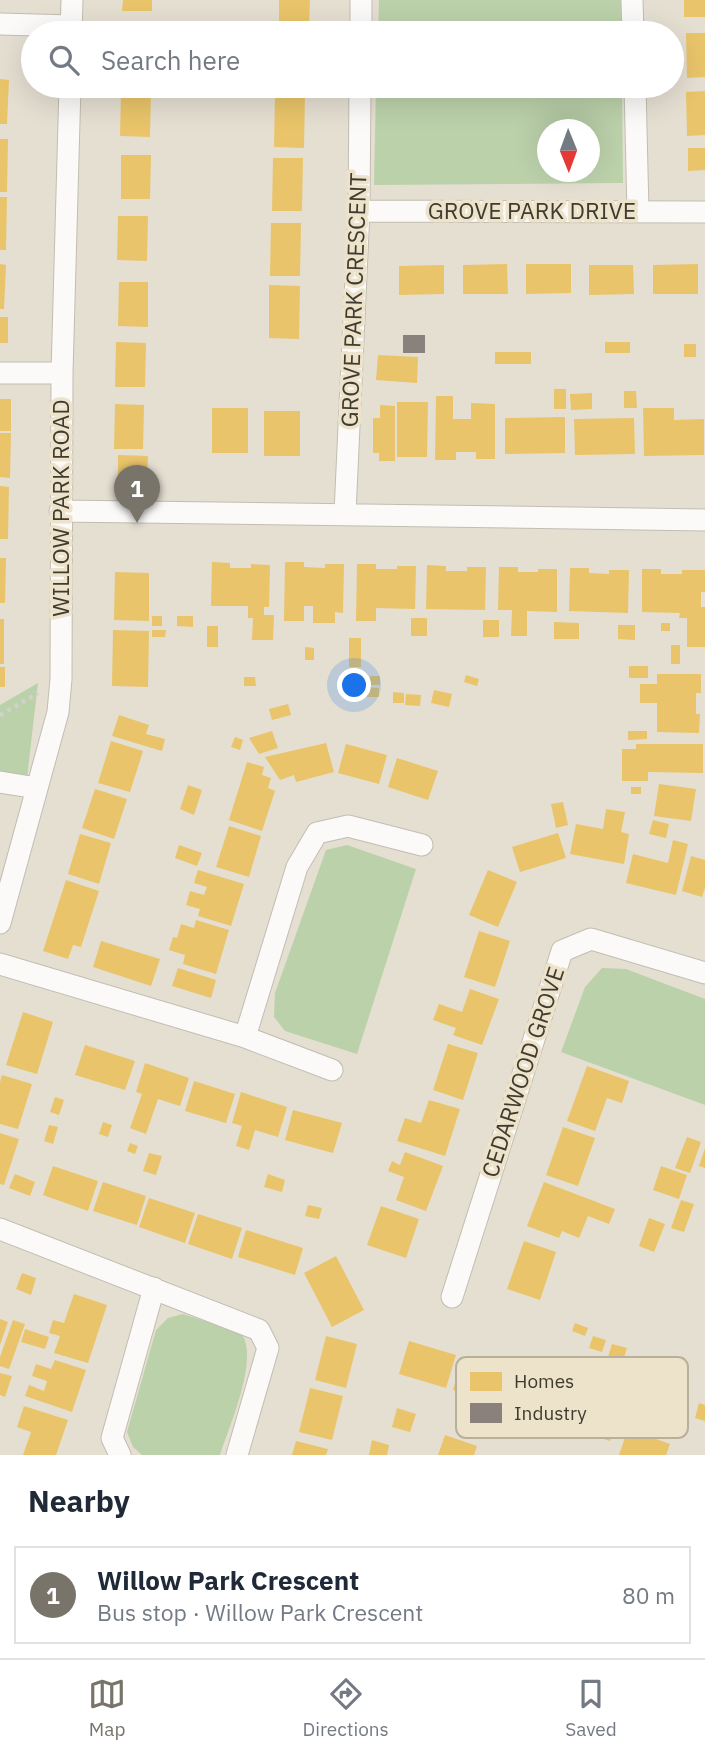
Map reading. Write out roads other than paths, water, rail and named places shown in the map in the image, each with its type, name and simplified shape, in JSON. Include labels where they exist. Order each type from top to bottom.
[{"type":"street","points":[[71,21],[72,0]]},
{"type":"street","points":[[361,0],[361,21]]},
{"type":"street","points":[[632,0],[633,21]]},
{"type":"street","points":[[0,24],[21,25]]},
{"type":"street","name":"WILLOW PARK ROAD","points":[[0,923],[58,712],[61,679],[62,373],[70,98]]},
{"type":"street","name":"GROVE PARK CRESCENT","points":[[345,513],[359,211],[360,98]]},
{"type":"street","points":[[635,98],[638,212]]},
{"type":"street","name":"GROVE PARK DRIVE","points":[[359,211],[705,212]]},
{"type":"street","points":[[0,373],[62,373]]},
{"type":"street","points":[[60,511],[705,520]]},
{"type":"street","points":[[0,782],[37,788]]},
{"type":"street","points":[[245,1037],[297,867],[317,833],[348,826],[422,845]]},
{"type":"street","name":"CEDARWOOD GROVE","points":[[452,1297],[562,951],[591,939],[705,973]]},
{"type":"street","points":[[0,964],[245,1037],[332,1070]]},
{"type":"street","points":[[0,1229],[259,1330],[268,1348],[237,1455]]},
{"type":"street","points":[[120,1455],[112,1438],[154,1288]]},
{"type":"place","name":"Willow Park Crescent","points":[[137,523]]}]
